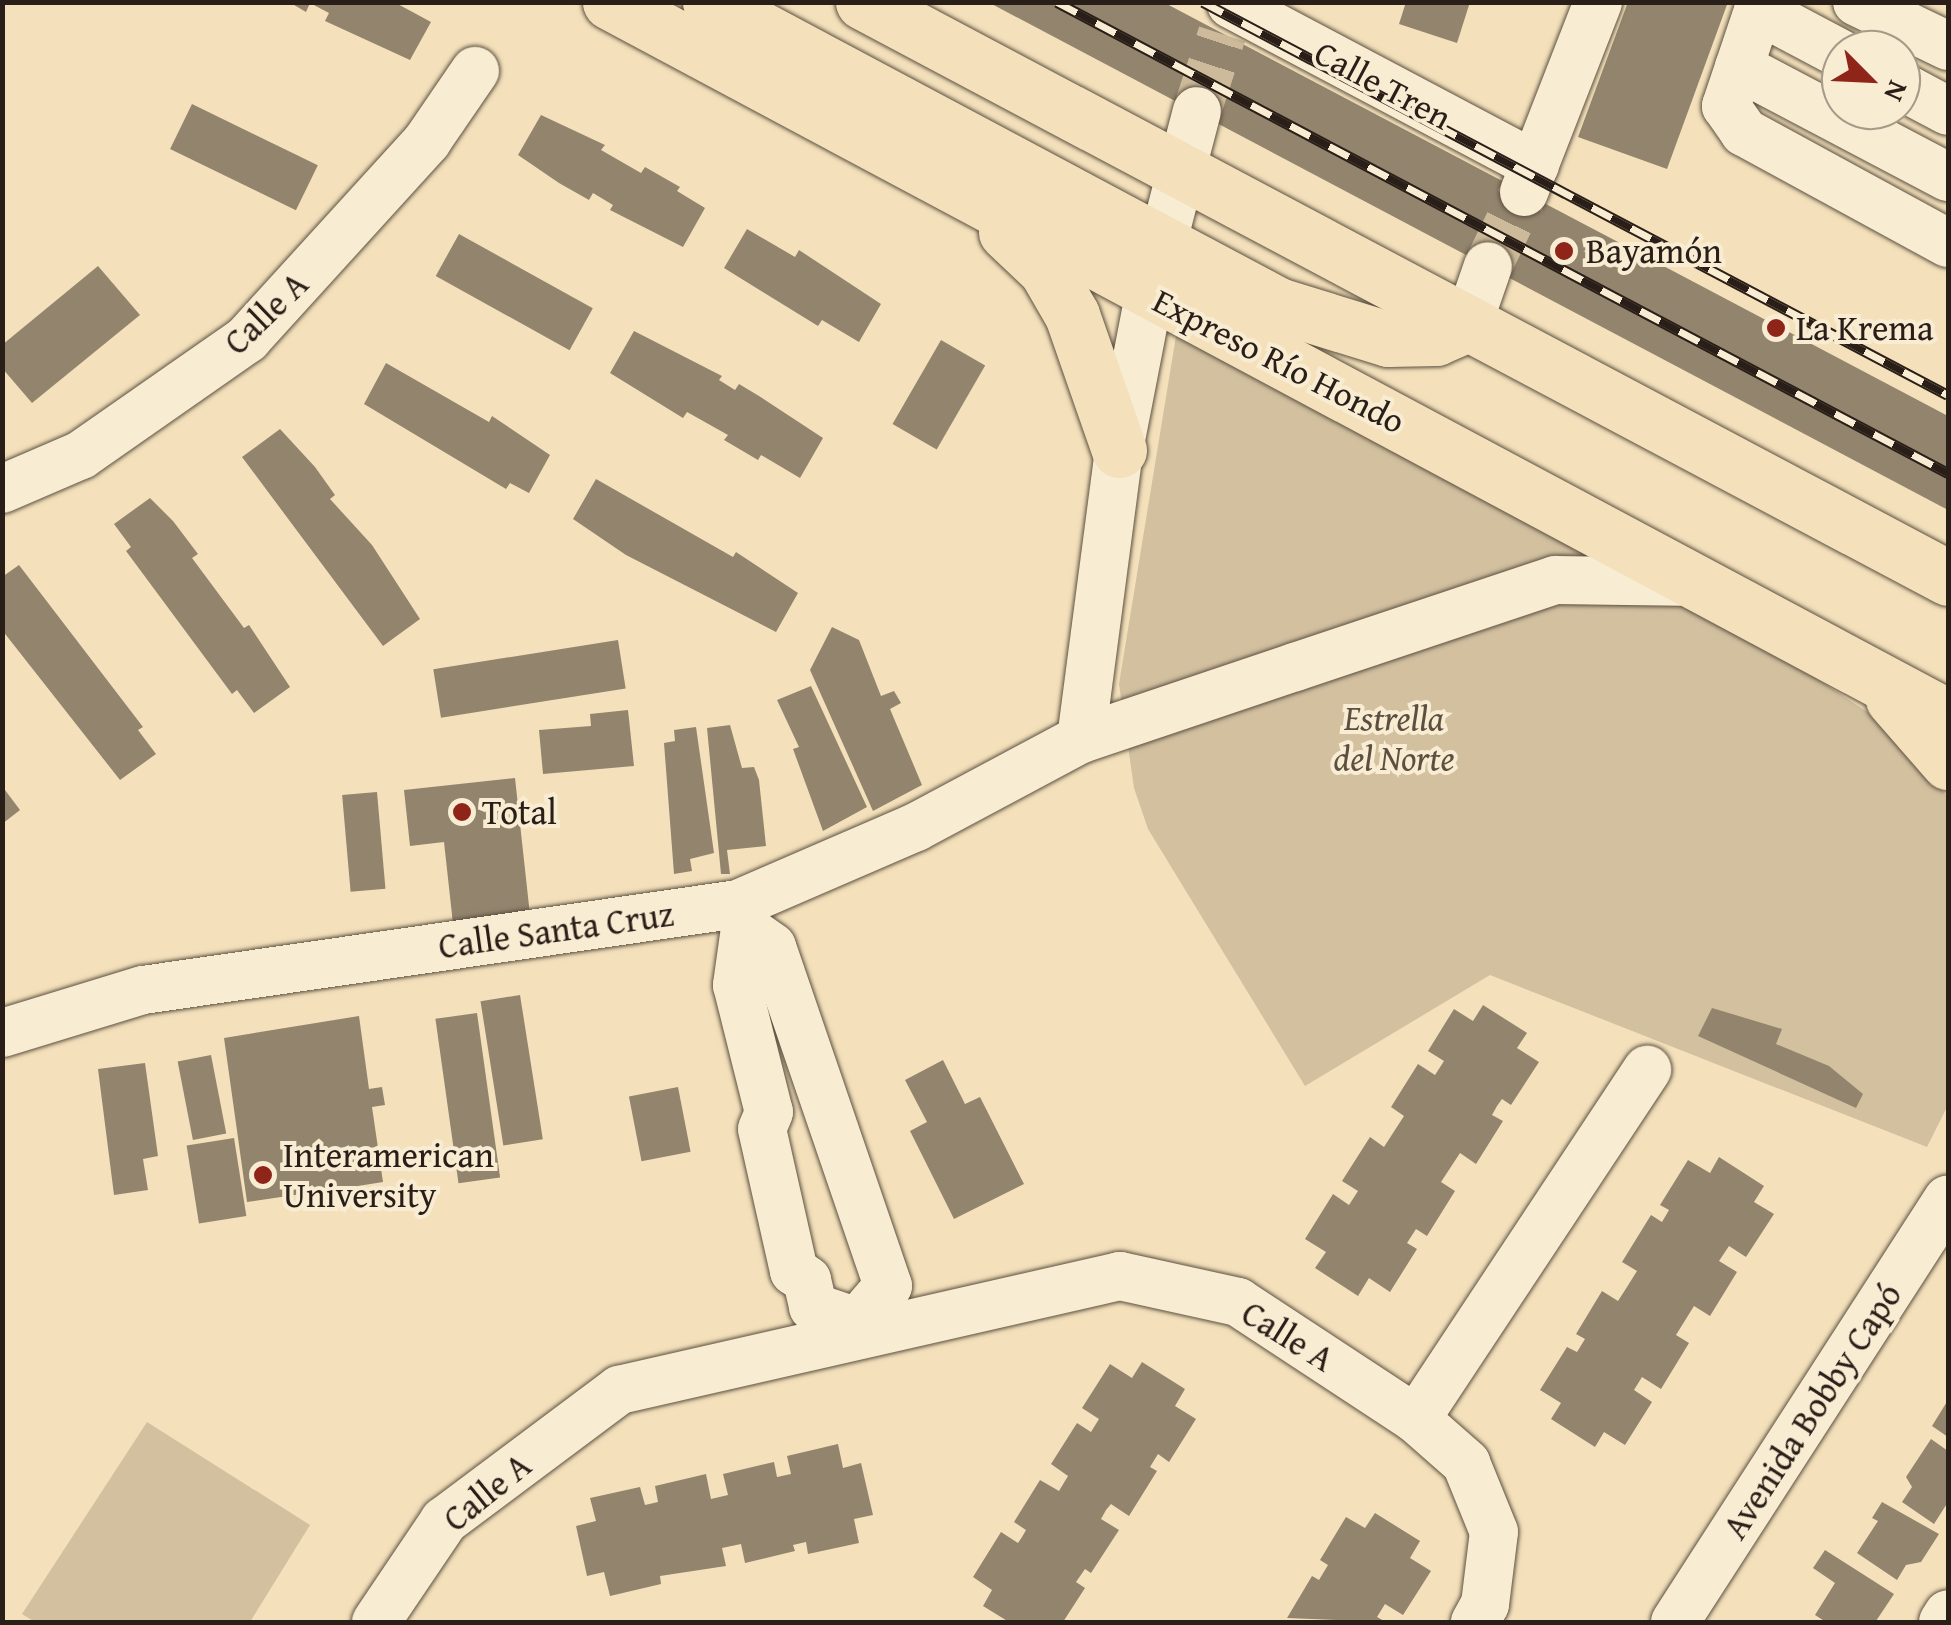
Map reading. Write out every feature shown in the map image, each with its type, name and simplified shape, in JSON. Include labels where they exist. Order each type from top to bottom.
[{"type":"highway","name":"Expreso Río Hondo","points":[[610,2],[968,195],[1156,270],[1699,582],[1948,717]]},
{"type":"highway","points":[[710,2],[1156,270],[1388,340],[1436,338],[1468,324]]},
{"type":"highway","points":[[863,2],[1180,166],[1468,324],[1948,578]]},
{"type":"highway","points":[[968,195],[1046,270],[1072,315],[1119,450]]},
{"type":"highway","points":[[1874,678],[1948,762]]},
{"type":"street","name":"Calle Tren","points":[[1228,14],[1529,178],[1598,2]]},
{"type":"street","points":[[1857,2],[1948,46]]},
{"type":"street","points":[[1910,2],[1948,10]]},
{"type":"street","points":[[1821,42],[1760,6],[1726,106],[1744,132],[1948,243]]},
{"type":"street","points":[[1739,67],[1948,177]]},
{"type":"street","name":"Calle A","points":[[2,489],[81,455],[248,339],[428,140],[475,71]]},
{"type":"street","points":[[1921,97],[1948,111]]},
{"type":"street","points":[[1081,739],[1119,450],[1156,270],[1197,111]]},
{"type":"street","points":[[1468,324],[1488,266]]},
{"type":"street","name":"Calle Santa Cruz","points":[[2,1032],[143,990],[742,916],[1081,739],[1555,580],[1699,582]]},
{"type":"street","points":[[742,916],[772,947],[888,1286],[859,1329],[813,1307],[807,1280],[794,1271],[762,1129],[768,1112],[737,985],[742,916]]},
{"type":"street","points":[[1416,1419],[1647,1070]]},
{"type":"street","name":"Avenida Bobby Capó","points":[[1675,1622],[1948,1200]]},
{"type":"street","name":"Calle A","points":[[380,1621],[444,1520],[619,1390],[859,1329],[1120,1276],[1238,1302],[1416,1419],[1466,1464],[1494,1532],[1485,1604],[1475,1622]]},
{"type":"street","points":[[1943,1622],[1948,1614]]},
{"type":"green space","name":"Estrella del Norte","points":[[1176,336],[1750,635],[1901,734],[1948,798],[1948,1105],[1927,1147],[1490,975],[1305,1086],[1148,829],[1134,788],[1119,684]]},
{"type":"green space","points":[[147,1422],[310,1525],[250,1622],[35,1622],[22,1614]]},
{"type":"building","points":[[289,2],[394,2],[431,22],[410,60],[325,21],[329,13],[310,3],[306,12]]},
{"type":"building","points":[[988,2],[1163,2],[1948,416],[1948,510]]},
{"type":"building","points":[[1406,2],[1470,2],[1457,43],[1399,24]]},
{"type":"building","points":[[1628,2],[1728,2],[1667,169],[1578,137]]},
{"type":"building","points":[[192,104],[318,165],[296,210],[170,149]]},
{"type":"building","points":[[541,115],[605,145],[601,150],[641,173],[645,167],[680,187],[677,191],[705,208],[683,247],[610,210],[613,205],[593,193],[589,200],[518,155]]},
{"type":"building","points":[[747,229],[795,257],[799,250],[881,304],[859,342],[822,320],[818,326],[724,268]]},
{"type":"building","points":[[459,234],[593,308],[570,350],[436,276]]},
{"type":"building","points":[[98,266],[140,315],[32,403],[2,368],[2,345]]},
{"type":"building","points":[[634,331],[722,376],[719,380],[735,390],[739,384],[823,438],[800,478],[761,455],[758,460],[724,440],[728,435],[687,412],[683,418],[610,373]]},
{"type":"building","points":[[941,340],[985,365],[937,450],[892,424]]},
{"type":"building","points":[[386,363],[489,422],[492,416],[550,455],[529,493],[510,483],[506,489],[364,404]]},
{"type":"building","points":[[280,429],[315,467],[335,495],[330,499],[372,545],[420,619],[383,646],[242,457]]},
{"type":"building","points":[[596,479],[733,557],[736,552],[798,593],[776,632],[626,555],[573,519]]},
{"type":"building","points":[[150,498],[198,554],[192,558],[244,628],[249,625],[290,687],[254,713],[237,690],[232,694],[126,551],[131,547],[114,524]]},
{"type":"building","points":[[19,565],[143,727],[138,730],[156,754],[120,780],[2,630],[2,577]]},
{"type":"building","points":[[832,627],[859,640],[881,696],[894,691],[901,703],[890,709],[922,785],[873,811],[810,670]]},
{"type":"building","points":[[618,640],[626,688],[441,718],[433,669]]},
{"type":"building","points":[[811,686],[867,807],[823,831],[793,749],[799,747],[777,700]]},
{"type":"building","points":[[628,710],[634,766],[543,774],[539,730],[591,726],[590,714]]},
{"type":"building","points":[[730,725],[742,768],[754,767],[759,780],[766,846],[727,850],[730,874],[721,874],[707,728]]},
{"type":"building","points":[[696,727],[714,853],[690,859],[692,871],[674,874],[664,743],[675,741],[674,730]]},
{"type":"building","points":[[515,778],[530,915],[453,924],[444,842],[410,846],[404,790]]},
{"type":"building","points":[[2,786],[20,810],[2,824]]},
{"type":"building","points":[[377,792],[385,889],[351,892],[342,795]]},
{"type":"building","points":[[520,995],[543,1139],[503,1145],[480,1001]]},
{"type":"building","points":[[1483,1005],[1527,1033],[1517,1048],[1539,1062],[1511,1105],[1502,1099],[1497,1106],[1492,1115],[1503,1121],[1476,1164],[1460,1153],[1441,1182],[1455,1191],[1427,1236],[1416,1229],[1407,1243],[1417,1249],[1390,1292],[1369,1278],[1358,1296],[1315,1268],[1326,1252],[1305,1239],[1333,1194],[1349,1205],[1358,1191],[1342,1181],[1370,1137],[1384,1147],[1404,1116],[1391,1107],[1418,1064],[1435,1075],[1444,1061],[1428,1051],[1454,1009],[1473,1021]]},
{"type":"building","points":[[1712,1008],[1782,1029],[1776,1044],[1829,1066],[1863,1094],[1856,1108],[1698,1036]]},
{"type":"building","points":[[477,1013],[500,1177],[459,1183],[435,1019]]},
{"type":"building","points":[[359,1016],[369,1089],[382,1087],[385,1105],[372,1107],[383,1182],[320,1192],[322,1204],[310,1206],[308,1193],[247,1202],[224,1038]]},
{"type":"building","points":[[211,1055],[226,1134],[193,1140],[178,1061]]},
{"type":"building","points":[[943,1060],[965,1104],[980,1097],[1024,1184],[954,1219],[910,1131],[927,1122],[905,1080]]},
{"type":"building","points":[[145,1063],[158,1156],[143,1159],[148,1190],[114,1195],[98,1069]]},
{"type":"building","points":[[678,1087],[691,1152],[642,1161],[629,1097]]},
{"type":"building","points":[[234,1138],[246,1216],[199,1224],[187,1146]]},
{"type":"building","points":[[1719,1157],[1764,1186],[1754,1202],[1774,1214],[1746,1257],[1729,1246],[1719,1261],[1737,1272],[1710,1316],[1694,1306],[1676,1335],[1689,1343],[1661,1389],[1642,1377],[1634,1390],[1652,1402],[1625,1445],[1604,1432],[1595,1447],[1551,1419],[1561,1403],[1540,1390],[1567,1347],[1577,1352],[1585,1339],[1576,1334],[1602,1291],[1618,1301],[1637,1271],[1622,1262],[1651,1215],[1662,1222],[1669,1210],[1660,1205],[1688,1160],[1710,1173]]},
{"type":"building","points":[[1142,1362],[1185,1389],[1175,1406],[1196,1419],[1169,1462],[1158,1454],[1150,1467],[1157,1471],[1129,1516],[1111,1504],[1106,1510],[1101,1519],[1119,1530],[1091,1573],[1085,1569],[1076,1582],[1085,1588],[1063,1622],[1009,1622],[983,1606],[992,1590],[973,1577],[1001,1532],[1018,1543],[1026,1530],[1014,1522],[1040,1480],[1059,1491],[1068,1476],[1051,1464],[1077,1423],[1091,1432],[1099,1419],[1082,1408],[1110,1364],[1132,1378]]},
{"type":"building","points":[[1948,1400],[1948,1437],[1932,1426]]},
{"type":"building","points":[[1931,1439],[1948,1451],[1948,1502],[1934,1524],[1902,1502],[1912,1487],[1906,1477]]},
{"type":"building","points":[[838,1444],[843,1468],[861,1463],[873,1515],[854,1519],[859,1543],[808,1554],[806,1542],[793,1545],[795,1551],[745,1563],[741,1544],[722,1548],[726,1566],[660,1576],[661,1584],[610,1596],[604,1572],[587,1576],[576,1526],[596,1521],[590,1498],[640,1487],[645,1505],[658,1502],[655,1486],[706,1474],[711,1499],[728,1495],[723,1474],[774,1462],[777,1477],[791,1474],[787,1456]]},
{"type":"building","points":[[1882,1502],[1939,1534],[1921,1562],[1906,1565],[1897,1580],[1857,1553],[1878,1521],[1872,1518]]},
{"type":"building","points":[[1375,1513],[1420,1541],[1410,1558],[1431,1571],[1403,1615],[1385,1604],[1377,1617],[1386,1622],[1287,1618],[1312,1576],[1319,1580],[1328,1565],[1320,1560],[1346,1517],[1365,1528]]},
{"type":"building","points":[[1825,1550],[1894,1594],[1876,1621],[1826,1622],[1815,1615],[1835,1583],[1813,1568]]},
{"type":"tunnel","points":[[1197,111],[1222,34]]},
{"type":"tunnel","points":[[1488,266],[1524,192]]},
{"type":"railway","points":[[1057,2],[1948,473]]},
{"type":"railway","points":[[1203,2],[1948,395]]},
{"type":"place","name":"Bayamón","points":[[1564,251]]},
{"type":"place","name":"La Krema","points":[[1776,328]]},
{"type":"place","name":"Total","points":[[462,812]]},
{"type":"place","name":"Interamerican University","points":[[263,1175]]}]
